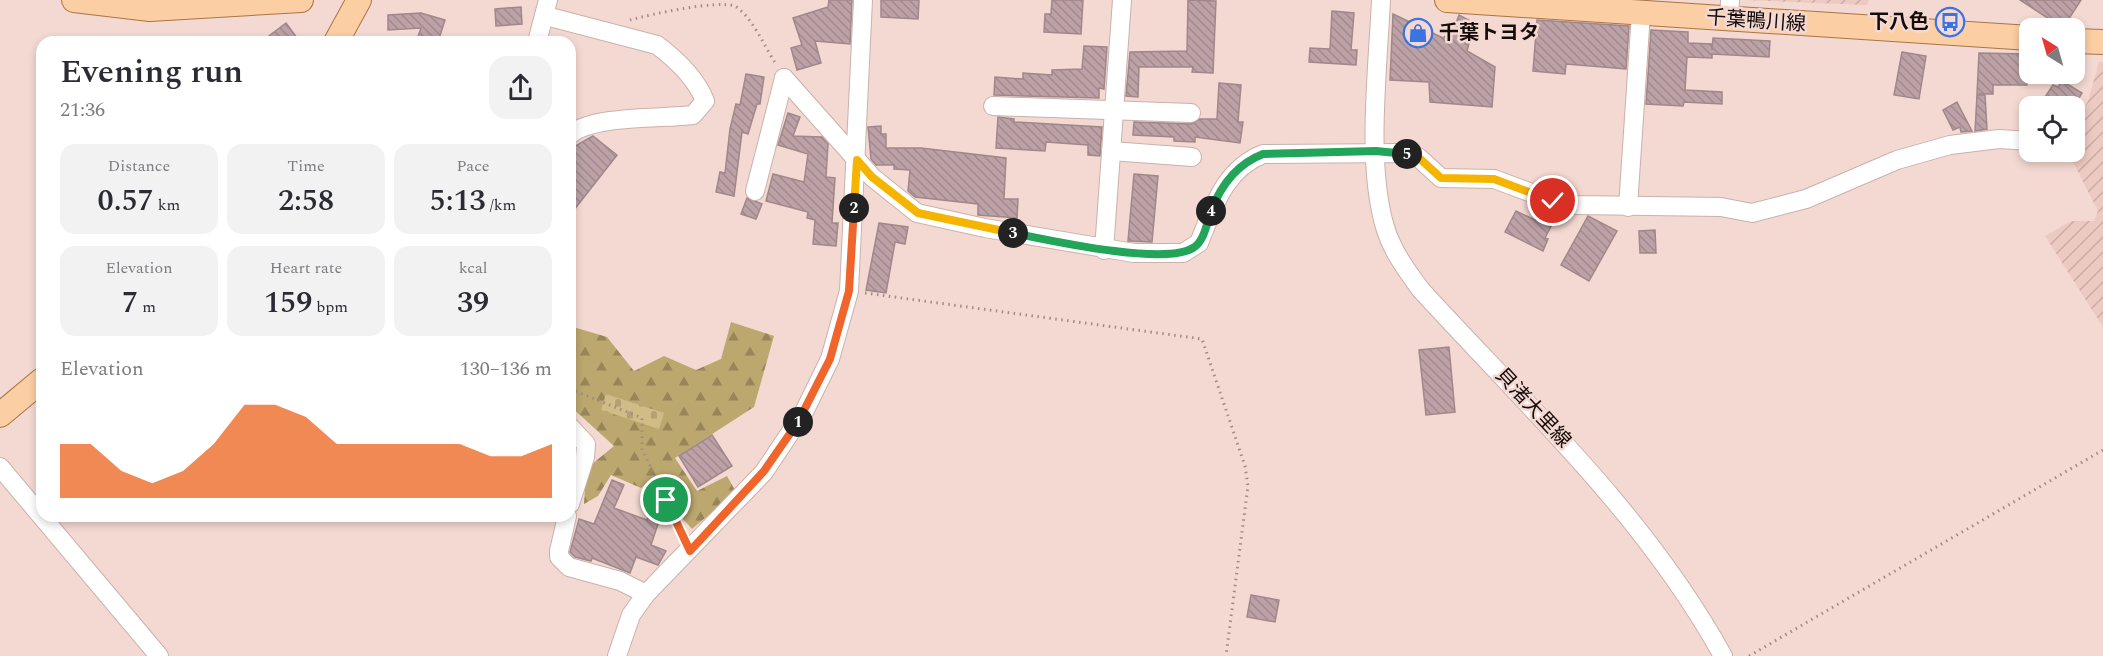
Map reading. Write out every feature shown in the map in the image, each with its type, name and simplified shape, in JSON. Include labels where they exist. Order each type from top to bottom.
[{"type":"main road","points":[[74,0],[150,9],[301,0]]},
{"type":"main road","points":[[342,36],[359,0]]},
{"type":"main road","name":"千葉鴨川線","points":[[1447,0],[1641,13],[1730,10],[2019,37]]},
{"type":"main road","points":[[2085,41],[2103,42]]},
{"type":"main road","points":[[0,415],[36,385]]},
{"type":"street","points":[[617,656],[631,615],[646,594],[690,551],[764,471],[804,412],[830,359],[849,291],[863,0]]},
{"type":"street","points":[[1104,250],[1122,0]]},
{"type":"street","name":"貝渚大里線","points":[[1381,0],[1376,193],[1385,230],[1400,260],[1421,290],[1588,467],[1649,543],[1723,656]]},
{"type":"street","points":[[539,36],[547,8],[612,33],[657,45],[671,55],[699,87],[705,101],[693,115],[600,122],[576,130]]},
{"type":"street","points":[[1628,207],[1641,13]]},
{"type":"street","points":[[784,78],[872,177],[918,213],[1104,250],[1134,253],[1183,253],[1193,248],[1199,243],[1218,193],[1248,160],[1263,154],[1376,151],[1418,157],[1441,178],[1494,179],[1553,201],[1575,206],[1721,207],[1752,213],[1806,199],[1897,160],[1950,145],[1999,139],[2019,140]]},
{"type":"street","points":[[755,191],[784,78]]},
{"type":"street","points":[[993,106],[1191,113]]},
{"type":"street","points":[[1111,151],[1192,157]]},
{"type":"street","points":[[576,433],[586,444],[585,457],[576,485]]},
{"type":"street","points":[[0,467],[36,510]]},
{"type":"street","points":[[46,522],[159,656]]},
{"type":"street","points":[[566,522],[559,557],[568,567],[620,581],[646,594]]},
{"type":"path","points":[[612,33],[626,21],[699,3],[723,1],[735,5],[744,15],[784,78]]},
{"type":"path","points":[[849,291],[1203,339],[1245,466],[1248,486],[1226,656]]},
{"type":"path","points":[[576,391],[642,418],[642,449],[690,551]]},
{"type":"path","points":[[1749,656],[2103,450]]},
{"type":"shaded area","points":[[1744,0],[1869,0],[1867,5]]},
{"type":"shaded area","points":[[2099,62],[2103,62],[2103,327],[2045,236],[2071,221],[2094,221],[2098,211],[2073,162],[2085,162],[2085,106]]},
{"type":"green space","points":[[731,322],[774,336],[754,407],[675,458],[697,491],[727,476],[736,492],[692,529],[649,481],[641,488],[611,475],[598,496],[584,504],[586,469],[614,446],[576,411],[576,328],[607,337],[634,371],[664,356],[696,370],[721,359]]},
{"type":"green space","points":[[606,394],[664,413],[659,429],[601,410]]},
{"type":"building","points":[[829,0],[852,0],[850,44],[815,41],[821,63],[797,70],[791,48],[802,45],[793,18],[828,7]]},
{"type":"building","points":[[881,0],[919,0],[918,19],[881,17]]},
{"type":"building","points":[[1052,0],[1083,0],[1081,34],[1044,32],[1045,14],[1051,14]]},
{"type":"building","points":[[1188,0],[1216,1],[1213,73],[1192,72],[1193,67],[1139,67],[1138,97],[1126,96],[1130,52],[1187,51]]},
{"type":"building","points":[[2020,0],[2081,0],[2069,18],[2048,18]]},
{"type":"building","points":[[521,7],[522,24],[496,26],[495,9]]},
{"type":"building","points":[[1332,11],[1354,13],[1351,50],[1357,50],[1356,65],[1309,62],[1310,48],[1330,49]]},
{"type":"building","points":[[421,13],[445,20],[440,36],[418,36],[421,28],[388,30],[388,15]]},
{"type":"building","points":[[1393,14],[1443,38],[1454,28],[1459,15],[1474,23],[1467,51],[1495,67],[1492,107],[1430,102],[1429,82],[1390,80]]},
{"type":"building","points":[[1537,20],[1629,26],[1626,69],[1566,64],[1565,74],[1533,71]]},
{"type":"building","points":[[286,23],[296,36],[269,36]]},
{"type":"building","points":[[1651,30],[1688,32],[1688,43],[1712,44],[1712,50],[1713,38],[1770,41],[1769,57],[1712,54],[1712,58],[1687,57],[1685,90],[1722,92],[1722,104],[1684,102],[1683,106],[1646,104]]},
{"type":"building","points":[[1084,46],[1107,47],[1104,89],[1099,88],[1099,98],[994,95],[995,77],[1023,79],[1023,73],[1052,75],[1052,70],[1082,69]]},
{"type":"building","points":[[1902,52],[1926,56],[1919,99],[1894,95]]},
{"type":"building","points":[[1979,53],[2019,54],[2019,84],[2027,85],[1993,85],[1993,94],[1977,94]]},
{"type":"building","points":[[746,74],[764,77],[760,104],[757,104],[748,134],[742,132],[734,196],[716,192],[720,172],[725,173],[730,129],[736,104],[740,105]]},
{"type":"building","points":[[1219,83],[1241,85],[1238,122],[1243,122],[1240,143],[1195,137],[1195,142],[1174,141],[1174,137],[1133,135],[1134,122],[1191,124],[1200,119],[1217,119]]},
{"type":"building","points":[[2060,84],[2067,84],[2082,93],[2080,96],[2046,96],[2053,85],[2058,87]]},
{"type":"building","points":[[1977,95],[1985,95],[1987,129],[1975,131]]},
{"type":"building","points":[[1957,102],[1972,131],[1961,132],[1960,127],[1953,130],[1943,110]]},
{"type":"building","points":[[788,113],[800,117],[793,136],[822,137],[828,144],[826,177],[835,178],[832,223],[838,223],[836,246],[813,244],[815,220],[807,218],[808,212],[766,201],[773,174],[804,182],[808,154],[778,145]]},
{"type":"building","points":[[998,117],[1014,119],[1014,122],[1102,127],[1100,156],[1088,155],[1088,145],[1046,142],[1045,151],[996,148]]},
{"type":"building","points":[[881,126],[881,134],[886,134],[886,148],[921,148],[1006,158],[1004,199],[1018,199],[1017,218],[978,215],[978,204],[915,197],[908,191],[910,170],[894,169],[894,165],[876,165],[871,159],[868,127]]},
{"type":"building","points":[[593,136],[617,155],[576,207],[576,146]]},
{"type":"building","points":[[1134,174],[1158,176],[1152,242],[1128,241]]},
{"type":"building","points":[[747,198],[762,204],[756,219],[741,214]]},
{"type":"building","points":[[1541,209],[1558,213],[1545,238],[1548,239],[1543,251],[1505,232],[1516,211],[1535,220]]},
{"type":"building","points":[[1588,216],[1617,231],[1589,281],[1561,265]]},
{"type":"building","points":[[879,223],[908,227],[905,244],[895,242],[886,293],[866,290]]},
{"type":"building","points":[[1655,230],[1656,253],[1640,253],[1639,231]]},
{"type":"building","points":[[1449,347],[1455,412],[1426,415],[1419,350]]},
{"type":"building","points":[[712,435],[732,466],[698,487],[679,456]]},
{"type":"building","points":[[612,480],[624,485],[614,508],[647,520],[648,517],[659,521],[651,545],[666,551],[658,565],[636,557],[630,573],[592,558],[591,561],[575,557],[570,552],[579,519],[594,524]]},
{"type":"building","points":[[1251,595],[1279,600],[1275,622],[1247,617]]},
{"type":"place","name":"下八色","points":[[1950,22]]},
{"type":"place","name":"千葉トヨタ","points":[[1418,33]]},
{"type":"route","points":[[666,500],[690,551],[764,471],[804,412],[830,359],[849,291],[857,160],[872,177],[918,213],[985,228],[1104,250],[1134,253],[1183,253],[1193,248],[1199,243],[1218,193],[1248,160],[1263,154],[1376,151],[1400,153],[1418,157],[1441,178],[1494,179],[1553,201]]}]
